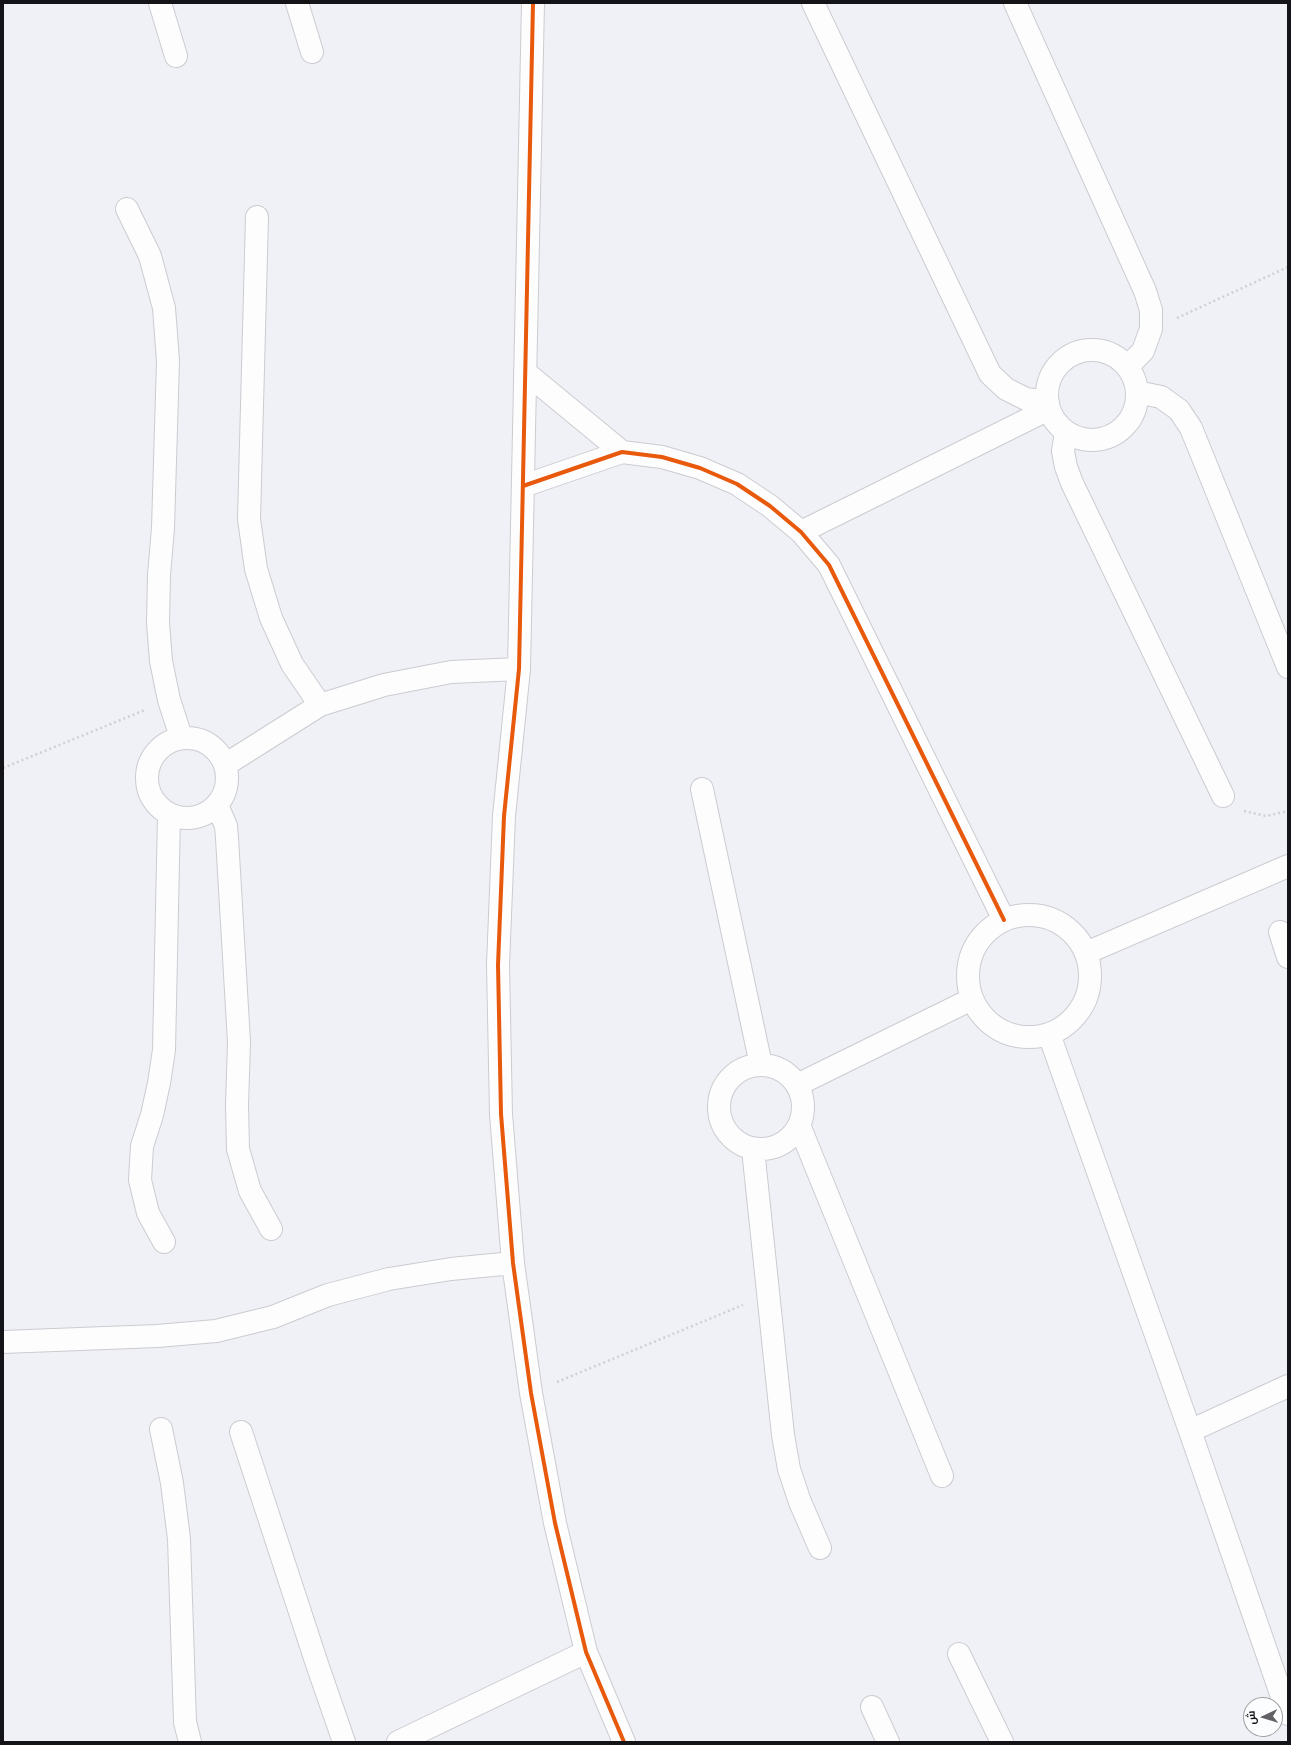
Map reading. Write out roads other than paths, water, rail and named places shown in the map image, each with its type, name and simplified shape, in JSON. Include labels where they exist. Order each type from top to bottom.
[{"type":"street","points":[[160,3],[176,56]]},
{"type":"street","points":[[298,3],[312,52]]},
{"type":"street","points":[[533,3],[519,669],[504,816],[498,965],[501,1114],[513,1264],[531,1393],[555,1524],[586,1652],[624,1742]]},
{"type":"street","points":[[813,3],[990,374],[1006,389],[1026,399],[1048,405]]},
{"type":"street","points":[[1015,3],[1145,291],[1151,310],[1151,330],[1143,351],[1127,367]]},
{"type":"street","points":[[127,209],[150,256],[164,308],[168,361],[163,528],[159,575],[158,623],[161,661],[169,700],[181,737]]},
{"type":"street","points":[[257,217],[250,519],[256,569],[271,618],[292,664],[320,705]]},
{"type":"street","points":[[1089,350],[1104,351],[1117,357],[1127,367],[1135,379],[1137,392],[1135,409],[1127,424],[1114,434],[1098,440],[1082,439],[1066,432],[1056,422],[1048,405],[1048,388],[1052,373],[1062,361],[1074,353],[1089,350]]},
{"type":"street","points":[[525,372],[622,452]]},
{"type":"street","points":[[1137,392],[1162,397],[1179,410],[1191,428],[1288,667]]},
{"type":"street","points":[[801,532],[1048,405]]},
{"type":"street","points":[[1066,432],[1063,451],[1068,472],[1223,796]]},
{"type":"street","points":[[523,486],[622,452],[662,457],[700,468],[737,484],[770,506],[801,532],[829,565],[1004,920]]},
{"type":"street","points":[[225,765],[320,705],[384,685],[451,672],[519,669]]},
{"type":"street","points":[[181,737],[192,737],[203,740],[213,746],[225,765],[228,776],[227,786],[217,805],[207,813],[194,818],[182,818],[169,815],[159,807],[151,797],[147,785],[147,772],[151,760],[158,749],[168,742],[181,737]]},
{"type":"street","points":[[702,789],[761,1065]]},
{"type":"street","points":[[217,805],[226,826],[227,838],[239,1042],[237,1105],[238,1149],[250,1191],[271,1230]]},
{"type":"street","points":[[164,1242],[148,1213],[140,1180],[142,1146],[152,1115],[164,1050],[169,815]]},
{"type":"street","points":[[1086,953],[1288,866]]},
{"type":"street","points":[[1022,914],[1048,918],[1060,923],[1076,936],[1086,953],[1090,977],[1085,1002],[1070,1022],[1048,1034],[1026,1038],[1004,1032],[984,1019],[972,999],[968,968],[979,939],[1004,920],[1022,914]]},
{"type":"street","points":[[1280,932],[1288,957]]},
{"type":"street","points":[[797,1085],[972,999]]},
{"type":"street","points":[[1048,1034],[1190,1431],[1288,1714]]},
{"type":"street","points":[[761,1065],[781,1070],[797,1085],[803,1104],[799,1125],[788,1140],[772,1148],[753,1149],[736,1142],[725,1129],[719,1112],[721,1094],[729,1079],[743,1068],[761,1065]]},
{"type":"street","points":[[799,1125],[942,1476]]},
{"type":"street","points":[[753,1149],[783,1435],[789,1469],[800,1502],[820,1548]]},
{"type":"street","points":[[3,1342],[157,1336],[216,1330],[273,1317],[328,1295],[389,1280],[451,1269],[513,1264]]},
{"type":"street","points":[[1190,1431],[1288,1386]]},
{"type":"street","points":[[161,1429],[172,1483],[179,1540],[185,1722],[190,1742]]},
{"type":"street","points":[[241,1432],[319,1672],[344,1742]]},
{"type":"street","points":[[398,1742],[586,1652]]},
{"type":"street","points":[[959,1654],[1002,1742]]},
{"type":"street","points":[[872,1707],[888,1742]]}]
